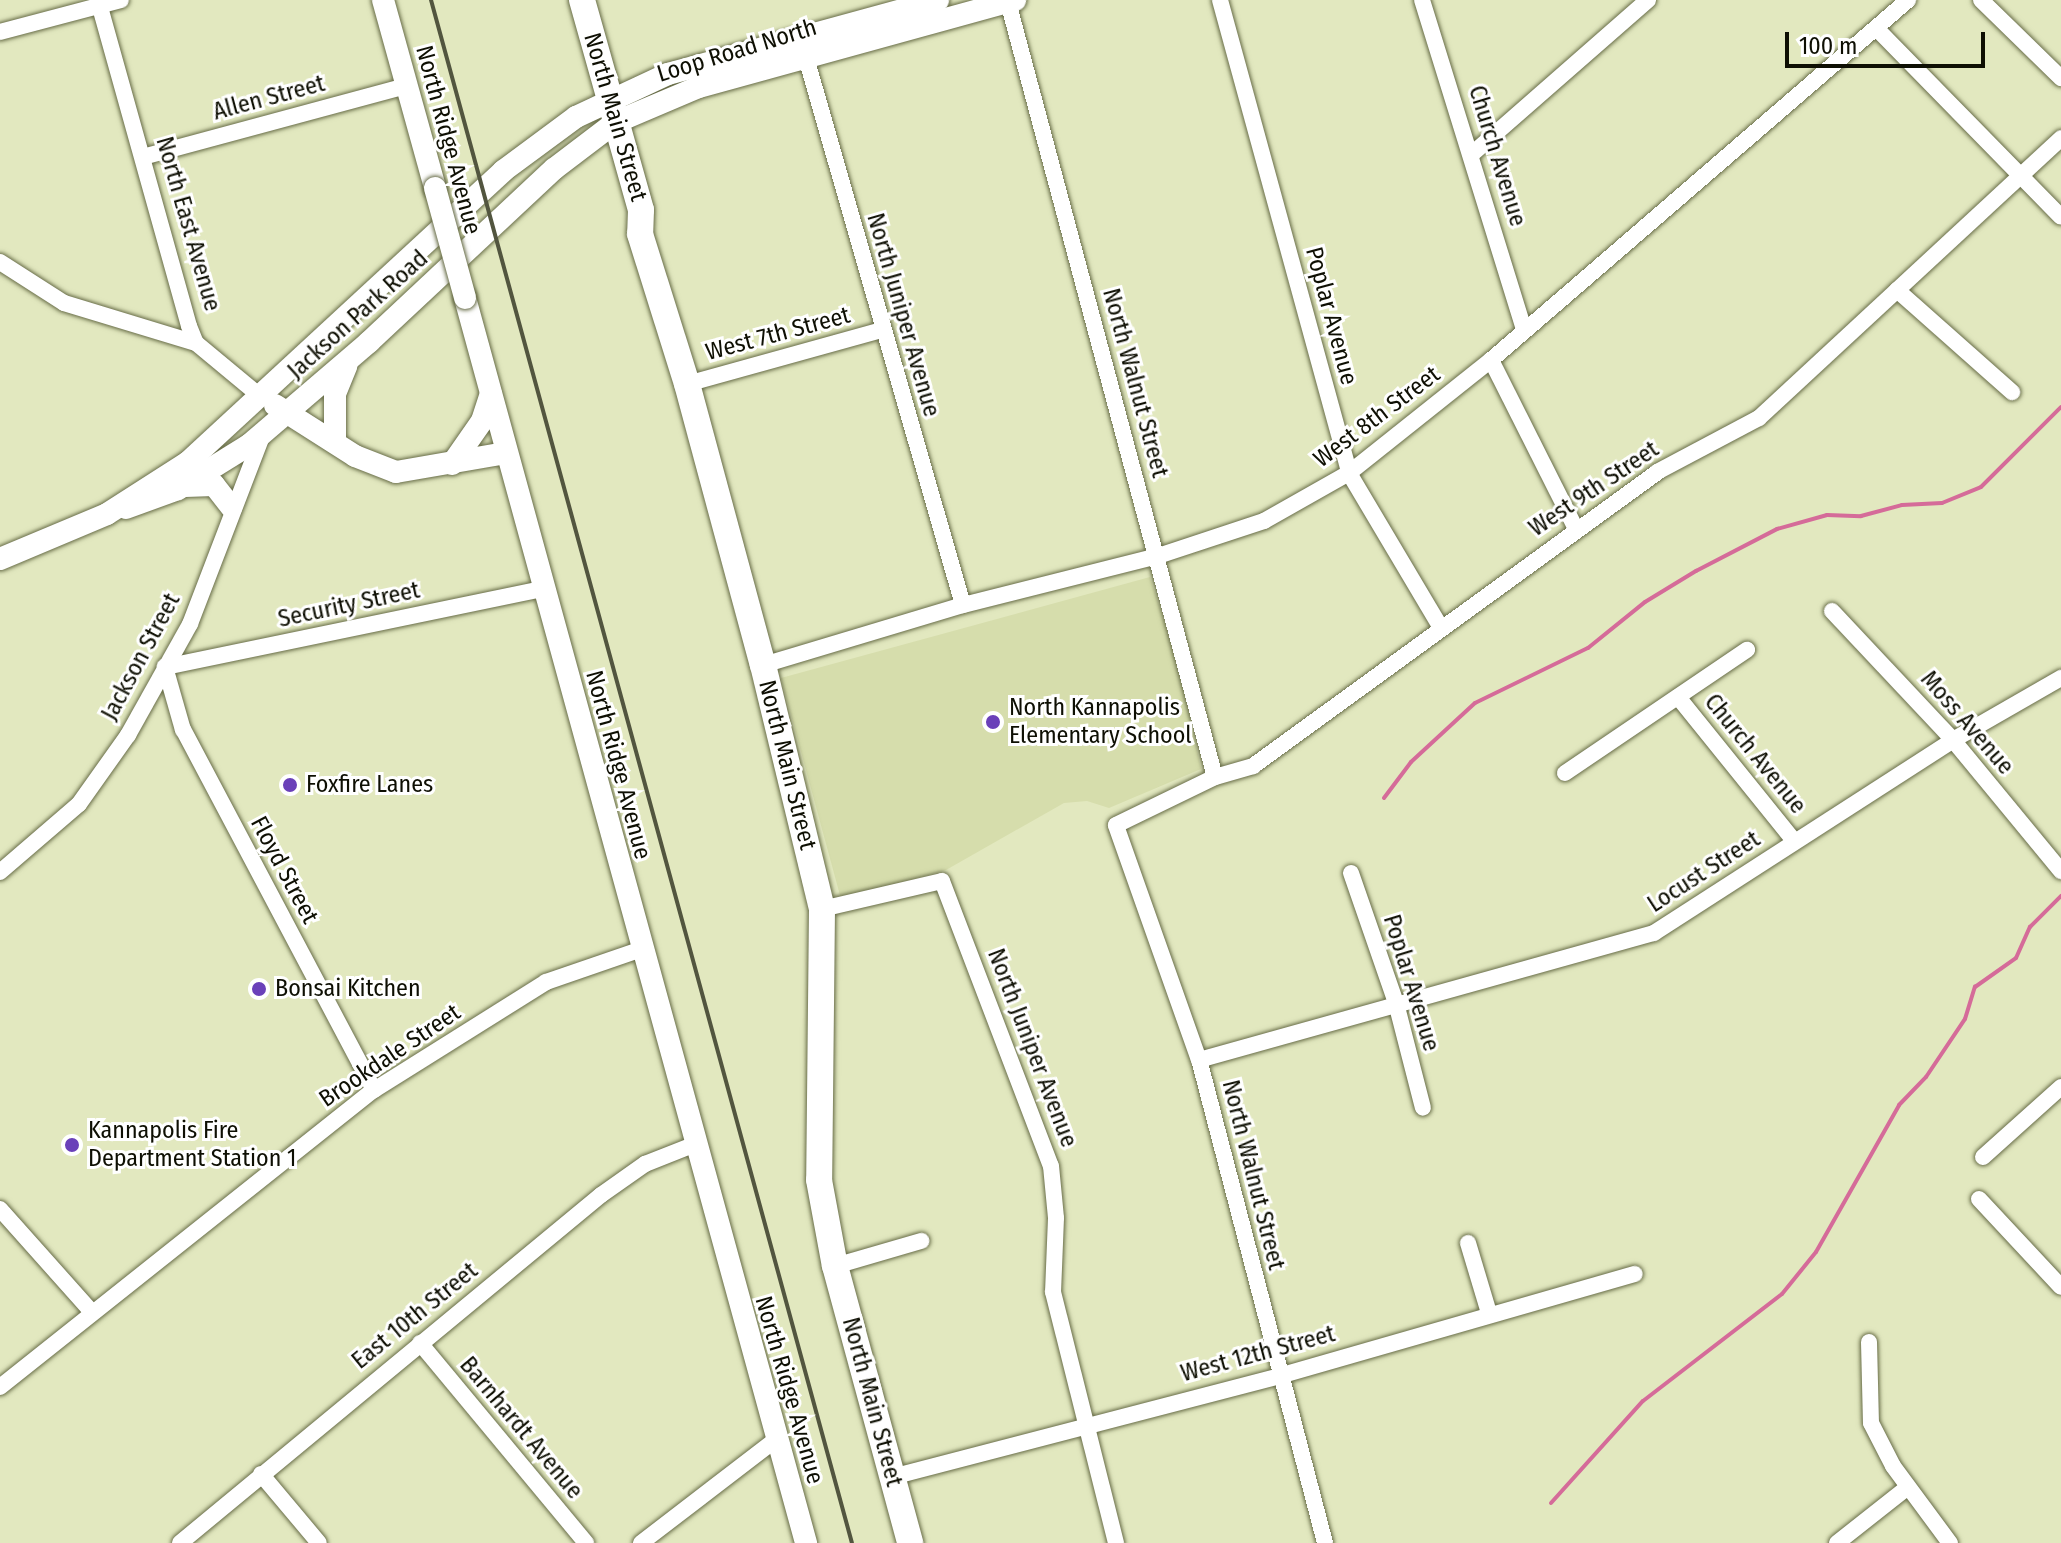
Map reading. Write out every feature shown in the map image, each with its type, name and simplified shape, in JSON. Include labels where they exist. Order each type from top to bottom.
[{"type":"main road","name":"North Ridge Avenue","points":[[383,0],[492,392],[639,950],[806,1543]]},
{"type":"main road","points":[[565,0],[606,114]]},
{"type":"main road","name":"North Main Street","points":[[582,0],[626,212],[640,234],[687,384],[763,665],[822,909],[819,1180],[835,1266],[910,1543]]},
{"type":"main road","name":"Loop Road North","points":[[803,47],[938,0]]},
{"type":"main road","name":"Loop Road North","points":[[606,114],[668,74],[1012,1]]},
{"type":"main road","name":"Jackson Park Road","points":[[113,511],[146,505],[184,486],[288,413],[354,356],[546,177],[606,114]]},
{"type":"main road","name":"Jackson Park Road","points":[[0,559],[113,511],[188,462],[503,171],[606,114]]},
{"type":"main road","points":[[335,441],[338,379],[354,356]]},
{"type":"main road","points":[[452,464],[482,421],[492,392]]},
{"type":"main road","name":"North East Avenue","points":[[261,397],[379,468],[396,472],[506,453]]},
{"type":"main road","points":[[184,486],[201,482],[214,485],[231,507]]},
{"type":"street","points":[[0,32],[99,3],[121,0]]},
{"type":"street","name":"Poplar Avenue","points":[[1220,0],[1349,473],[1440,626]]},
{"type":"street","name":"Church Avenue","points":[[1422,0],[1523,327]]},
{"type":"street","points":[[1472,154],[1648,0]]},
{"type":"street","name":"West 8th Street","points":[[763,665],[963,605],[1158,556],[1264,521],[1349,473],[1491,360],[1523,327],[1908,0]]},
{"type":"street","points":[[1981,0],[2061,78]]},
{"type":"street","name":"North Walnut Street","points":[[1012,1],[1215,777]]},
{"type":"street","name":"North East Avenue","points":[[99,3],[196,343],[261,397]]},
{"type":"street","points":[[1876,28],[2061,217]]},
{"type":"street","name":"North Juniper Avenue","points":[[803,47],[963,605]]},
{"type":"street","name":"Allen Street","points":[[143,157],[407,86]]},
{"type":"street","name":"West 9th Street","points":[[1116,825],[1215,777],[1253,766],[1440,626],[1657,472],[1759,418],[2061,138]]},
{"type":"street","points":[[0,262],[64,303],[196,343]]},
{"type":"street","points":[[1897,290],[2012,392]]},
{"type":"street","name":"West 7th Street","points":[[687,384],[882,330]]},
{"type":"street","points":[[1491,360],[1576,529]]},
{"type":"street","name":"Jackson Street","points":[[0,872],[79,804],[128,735],[190,624],[252,452],[269,428]]},
{"type":"street","name":"Security Street","points":[[165,667],[542,589]]},
{"type":"street","name":"Moss Avenue","points":[[1832,611],[1953,740],[2061,871]]},
{"type":"street","name":"Church Avenue","points":[[1565,773],[1747,650]]},
{"type":"street","name":"Floyd Street","points":[[165,667],[183,730],[374,1090]]},
{"type":"street","name":"Locust Street","points":[[1199,1060],[1654,933],[1953,740],[2061,678]]},
{"type":"street","name":"Church Avenue","points":[[1678,697],[1794,841]]},
{"type":"street","name":"North Walnut Street","points":[[1116,825],[1199,1060],[1325,1543]]},
{"type":"street","name":"Poplar Avenue","points":[[1351,873],[1396,1003],[1423,1108]]},
{"type":"street","name":"North Juniper Avenue","points":[[822,909],[942,881],[1051,1166],[1056,1218],[1053,1292],[1082,1424],[1116,1543]]},
{"type":"street","name":"Brookdale Street","points":[[0,1387],[91,1311],[374,1090],[546,982],[639,950]]},
{"type":"street","points":[[1983,1157],[2061,1087]]},
{"type":"street","name":"East 10th Street","points":[[180,1543],[601,1195],[645,1164],[693,1145]]},
{"type":"street","points":[[1979,1199],[2061,1287]]},
{"type":"street","points":[[0,1209],[91,1311]]},
{"type":"street","points":[[835,1266],[921,1241]]},
{"type":"street","points":[[1468,1243],[1489,1313]]},
{"type":"street","name":"West 12th Street","points":[[892,1477],[1082,1424],[1279,1376],[1489,1313],[1635,1274]]},
{"type":"street","points":[[1869,1342],[1871,1423],[1908,1487],[1950,1543]]},
{"type":"street","name":"Barnhardt Avenue","points":[[420,1343],[586,1543]]},
{"type":"street","points":[[641,1543],[775,1440]]},
{"type":"street","points":[[261,1474],[319,1543]]},
{"type":"street","points":[[1837,1543],[1908,1487]]},
{"type":"shaded area","name":"North Kannapolis Elementary School","points":[[1150,577],[1181,675],[1201,769],[1109,808],[1087,801],[1064,803],[946,870],[841,899],[781,678]]},
{"type":"waterway","points":[[1384,798],[1411,762],[1475,703],[1588,648],[1645,602],[1696,571],[1777,529],[1827,515],[1861,516],[1902,505],[1942,503],[1981,487],[2061,407]]},
{"type":"waterway","points":[[1551,1503],[1643,1401],[1782,1294],[1816,1252],[1899,1105],[1926,1077],[1965,1019],[1975,987],[2016,958],[2030,927],[2061,896]]},
{"type":"railway","points":[[431,0],[852,1543]]},
{"type":"place","name":"North Kannapolis Elementary School","points":[[993,722]]},
{"type":"place","name":"Foxfire Lanes","points":[[290,785]]},
{"type":"place","name":"Bonsai Kitchen","points":[[259,989]]},
{"type":"place","name":"Kannapolis Fire Department Station 1","points":[[72,1145]]}]
